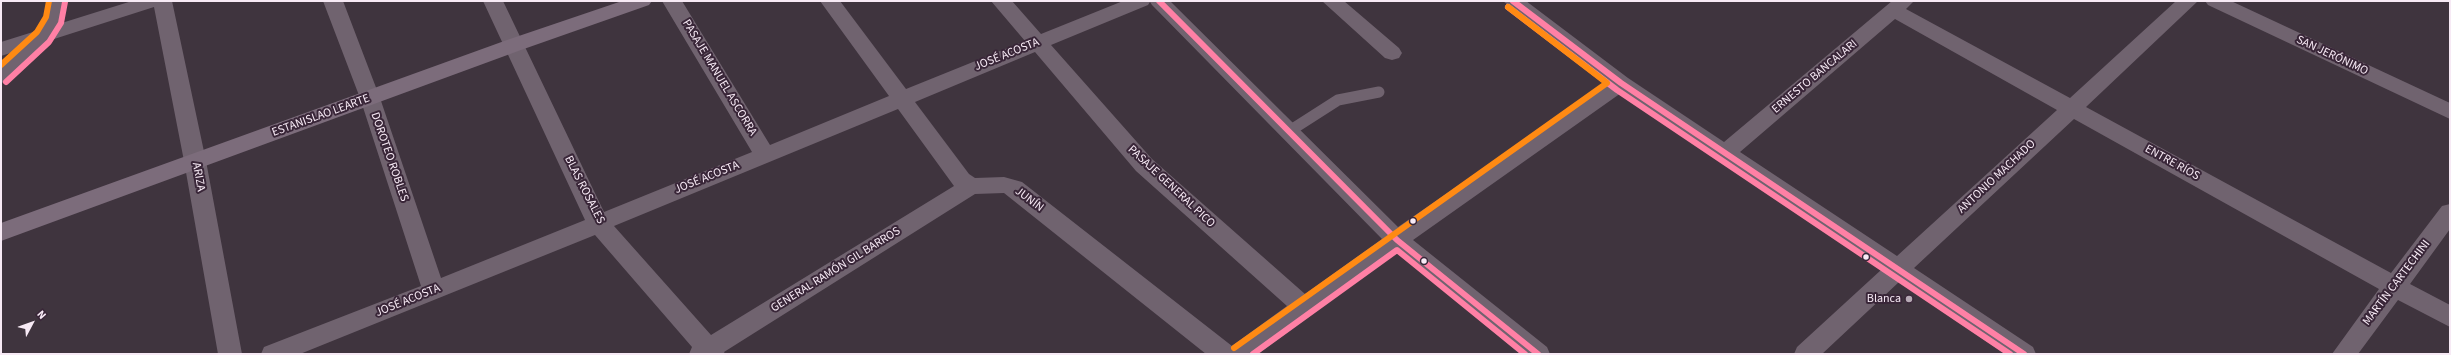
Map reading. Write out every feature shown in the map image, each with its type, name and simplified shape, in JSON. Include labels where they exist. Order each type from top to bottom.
[{"type":"main road","name":"ESTANISLAO LEARTE","points":[[1,232],[514,45],[642,1]]},
{"type":"street","points":[[1,76],[42,37],[54,20],[57,1]]},
{"type":"street","points":[[1,50],[153,1]]},
{"type":"street","name":"ARIZA","points":[[162,1],[195,161],[230,354]]},
{"type":"street","name":"DOROTEO ROBLES","points":[[333,1],[370,98],[434,291]]},
{"type":"street","name":"BLAS ROSALES","points":[[493,1],[598,223],[708,352]]},
{"type":"street","name":"PASAJE MANUEL ASCORRA","points":[[672,1],[765,154]]},
{"type":"street","points":[[830,1],[954,172],[961,180],[971,186]]},
{"type":"street","name":"PASAJE GENERAL PICO","points":[[1000,1],[1144,165],[1304,308]]},
{"type":"street","name":"JOSÉ ACOSTA","points":[[273,354],[434,291],[901,98],[1141,1]]},
{"type":"street","points":[[1160,1],[1288,132],[1397,240],[1538,354]]},
{"type":"street","points":[[1332,1],[1392,53]]},
{"type":"street","points":[[1513,1],[1621,83],[2024,354]]},
{"type":"street","name":"ANTONIO MACHADO","points":[[1806,354],[2188,1]]},
{"type":"street","name":"SAN JERÓNIMO","points":[[2215,1],[2450,112]]},
{"type":"street","name":"ENTRE RÍOS","points":[[1899,5],[2071,108],[2450,317]]},
{"type":"street","name":"ERNESTO BANCALARI","points":[[1725,153],[1899,5]]},
{"type":"street","points":[[1239,354],[1397,240],[1621,83]]},
{"type":"street","name":"JUNÍN","points":[[971,186],[1004,185],[1014,188],[1224,354]]},
{"type":"street","name":"GENERAL RAMÓN GIL BARROS","points":[[708,352],[971,186]]},
{"type":"street","name":"MARTÍN CARTECHINI","points":[[2344,354],[2450,212]]},
{"type":"lane","points":[[1288,132],[1324,107],[1338,100],[1380,92]]},
{"type":"transit line","points":[[1,65],[37,32],[46,17],[49,1]]},
{"type":"transit line","points":[[1159,1],[1397,240],[1538,354]]},
{"type":"transit line","points":[[1513,1],[1621,83],[2024,354]]},
{"type":"transit line","points":[[6,82],[49,42],[61,23],[65,2]]},
{"type":"transit line","points":[[1508,7],[1617,90],[2010,354]]},
{"type":"transit line","points":[[1234,348],[1607,83],[1508,7]]},
{"type":"transit line","points":[[1253,354],[1397,250],[1525,354]]},
{"type":"place","name":"Blanca","points":[[1909,299]]}]
